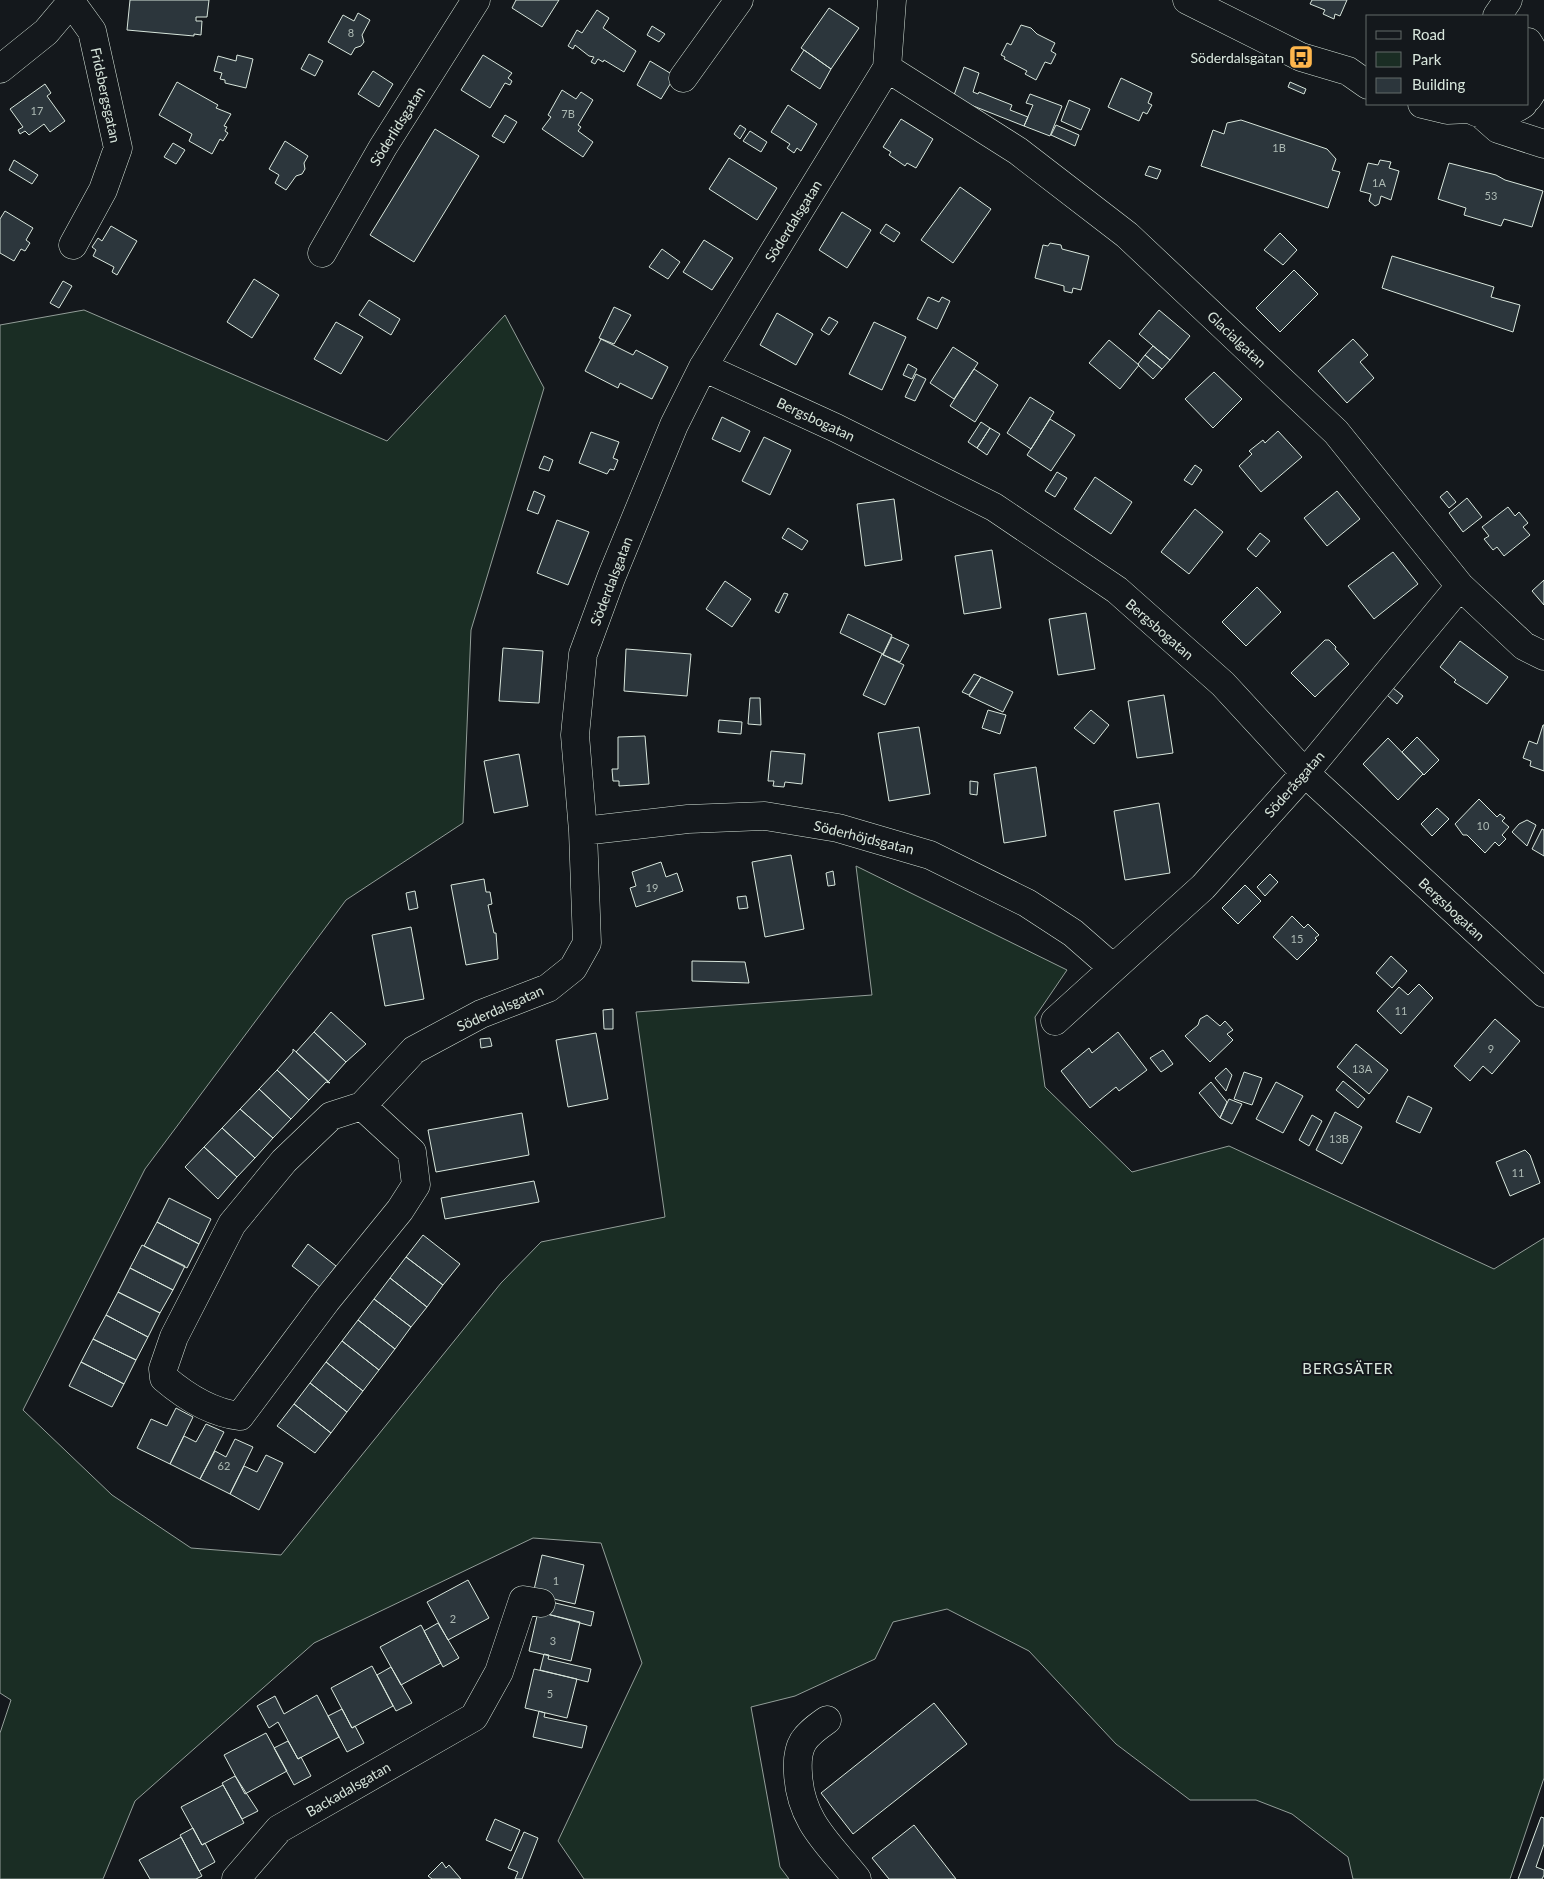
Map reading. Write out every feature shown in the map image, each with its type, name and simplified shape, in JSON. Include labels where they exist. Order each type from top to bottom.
[{"type":"street","name":"Söderlidsgatan","points":[[322,253],[384,147],[476,0]]},
{"type":"street","points":[[684,78],[739,0]]},
{"type":"street","name":"Söderdalsgatan","points":[[362,1106],[414,1050],[481,1014],[548,988],[574,968],[587,943],[583,832],[575,735],[583,654],[611,578],[674,425],[703,367],[887,68],[892,0]]},
{"type":"street","points":[[1187,0],[1301,57],[1361,74]]},
{"type":"street","points":[[1498,15],[1508,0]]},
{"type":"street","points":[[0,69],[46,32],[72,1]]},
{"type":"street","name":"Fridsbergsgatan","points":[[72,1],[92,31],[118,148],[104,190],[73,245]]},
{"type":"street","points":[[1529,97],[1534,90],[1538,57]]},
{"type":"street","name":"Glacialgatan","points":[[887,68],[1018,151],[1127,235],[1336,432],[1460,586],[1524,646],[1544,656]]},
{"type":"street","points":[[1426,105],[1447,110],[1471,109],[1496,116],[1512,112],[1522,105]]},
{"type":"street","points":[[1471,109],[1498,129],[1544,144]]},
{"type":"street","name":"Bergsbogatan","points":[[703,367],[836,428],[994,507],[1117,590],[1223,684],[1305,773],[1544,993]]},
{"type":"street","name":"Söderåsgatan","points":[[1055,1021],[1203,887],[1305,773],[1460,586]]},
{"type":"street","name":"Söderhöjdsgatan","points":[[583,832],[688,819],[765,816],[838,828],[930,854],[1027,903],[1073,934],[1113,968]]},
{"type":"street","points":[[362,1106],[412,1152],[416,1185],[400,1210],[326,1302],[240,1416],[223,1414],[195,1400],[164,1378],[163,1369],[174,1337],[232,1224],[257,1191],[284,1161],[331,1116],[362,1106]]},
{"type":"street","name":"Backadalsgatan","points":[[236,1879],[279,1828],[474,1717],[499,1672],[523,1600],[541,1603]]},
{"type":"street","points":[[827,1720],[807,1734],[797,1755],[798,1792],[805,1812],[821,1837],[857,1879]]},
{"type":"green space","points":[[84,310],[387,441],[505,315],[544,388],[471,630],[463,823],[346,900],[145,1169],[23,1410],[112,1495],[191,1548],[281,1555],[501,1283],[541,1242],[665,1217],[636,1012],[872,995],[856,866],[1067,970],[1035,1017],[1045,1087],[1132,1172],[1229,1146],[1494,1269],[1544,1238],[1544,1778],[1510,1879],[1353,1879],[1348,1857],[1292,1814],[1256,1800],[1190,1800],[1116,1744],[1029,1651],[947,1609],[893,1622],[875,1659],[795,1696],[751,1707],[780,1867],[789,1879],[584,1879],[558,1841],[642,1663],[601,1543],[533,1538],[314,1643],[135,1801],[103,1879],[0,1879],[0,1733],[11,1700],[0,1693],[0,325]]},
{"type":"building","points":[[130,0],[209,0],[207,17],[196,17],[196,21],[202,21],[201,35],[127,30]]},
{"type":"building","points":[[516,0],[559,0],[542,27],[512,8]]},
{"type":"building","points":[[1312,0],[1347,0],[1340,16],[1335,14],[1334,19],[1323,14],[1325,10],[1310,4]]},
{"type":"building","points":[[829,8],[859,28],[831,69],[801,48]]},
{"type":"building","points":[[597,10],[609,18],[603,28],[636,51],[624,72],[604,60],[603,62],[598,59],[595,64],[591,62],[594,57],[589,56],[575,45],[573,49],[568,46],[577,30],[582,33]]},
{"type":"building","points":[[358,13],[370,20],[362,35],[364,42],[361,46],[355,48],[351,55],[328,42],[343,15],[354,21]]},
{"type":"building","points":[[1021,25],[1031,28],[1037,34],[1055,43],[1051,51],[1056,54],[1051,64],[1045,62],[1036,80],[1025,74],[1027,71],[1004,59],[1005,57],[1001,55],[1007,43],[1011,45]]},
{"type":"building","points":[[652,26],[665,34],[659,42],[647,35]]},
{"type":"building","points":[[804,50],[831,69],[820,89],[791,70]]},
{"type":"building","points":[[309,54],[323,61],[315,76],[301,69]]},
{"type":"building","points":[[237,55],[253,59],[246,88],[225,83],[225,80],[220,79],[222,73],[214,71],[218,56],[236,61]]},
{"type":"building","points":[[483,55],[512,73],[508,78],[512,81],[510,85],[505,83],[490,108],[461,90]]},
{"type":"building","points":[[650,61],[675,76],[661,99],[637,85]]},
{"type":"building","points":[[964,67],[979,73],[973,92],[978,94],[979,92],[1012,105],[1010,110],[1028,117],[1024,126],[953,98]]},
{"type":"building","points":[[373,71],[393,84],[379,107],[358,94]]},
{"type":"building","points":[[1121,78],[1152,93],[1148,103],[1152,105],[1147,114],[1143,112],[1139,121],[1108,107]]},
{"type":"building","points":[[177,82],[218,105],[216,108],[231,114],[224,126],[227,127],[225,131],[228,133],[223,141],[220,139],[212,154],[189,141],[192,134],[159,115]]},
{"type":"building","points":[[1290,82],[1306,89],[1304,94],[1288,87]]},
{"type":"building","points":[[45,84],[51,93],[47,96],[65,121],[50,132],[44,124],[29,135],[25,131],[20,134],[18,130],[23,127],[10,109]]},
{"type":"building","points":[[562,90],[576,99],[581,92],[593,100],[578,125],[581,127],[578,131],[593,142],[583,157],[542,129],[551,117],[548,115]]},
{"type":"building","points":[[1030,94],[1062,106],[1050,136],[1024,126],[1033,105],[1026,103]]},
{"type":"building","points":[[1069,100],[1090,109],[1081,130],[1061,121]]},
{"type":"building","points":[[788,105],[817,124],[801,151],[797,148],[794,153],[787,148],[790,144],[771,132]]},
{"type":"building","points":[[505,115],[517,122],[504,143],[492,136]]},
{"type":"building","points":[[901,119],[933,139],[916,168],[907,163],[905,166],[889,155],[891,152],[883,147]]},
{"type":"building","points":[[1241,120],[1327,149],[1336,159],[1332,170],[1340,172],[1328,208],[1201,166],[1213,130],[1224,134],[1227,123]]},
{"type":"building","points":[[740,125],[746,129],[740,139],[734,134]]},
{"type":"building","points":[[1056,125],[1079,135],[1075,146],[1051,135]]},
{"type":"building","points":[[435,129],[479,156],[414,262],[370,235]]},
{"type":"building","points":[[750,131],[767,142],[761,152],[743,141]]},
{"type":"building","points":[[285,141],[308,156],[304,163],[305,169],[302,174],[296,176],[286,190],[275,183],[279,175],[269,169]]},
{"type":"building","points":[[173,143],[185,150],[176,164],[164,157]]},
{"type":"building","points":[[729,158],[777,188],[757,220],[709,189]]},
{"type":"building","points":[[14,160],[38,175],[32,184],[9,170]]},
{"type":"building","points":[[1380,160],[1391,162],[1389,168],[1399,171],[1391,200],[1381,196],[1379,204],[1375,206],[1369,201],[1371,194],[1360,191],[1368,163],[1378,165]]},
{"type":"building","points":[[1449,163],[1496,175],[1505,180],[1543,191],[1532,227],[1504,219],[1501,226],[1464,215],[1466,208],[1438,199]]},
{"type":"building","points":[[1149,166],[1161,170],[1157,179],[1145,175]]},
{"type":"building","points":[[960,187],[991,209],[953,263],[921,240]]},
{"type":"building","points":[[5,211],[33,228],[26,240],[30,243],[25,251],[21,249],[14,261],[0,253],[0,219]]},
{"type":"building","points":[[842,212],[871,230],[847,268],[819,250]]},
{"type":"building","points":[[886,224],[900,233],[894,242],[880,233]]},
{"type":"building","points":[[111,226],[137,241],[117,275],[112,272],[114,267],[93,256],[96,250],[92,247],[98,238],[102,241]]},
{"type":"building","points":[[1280,233],[1297,250],[1283,265],[1264,250]]},
{"type":"building","points":[[704,240],[733,258],[712,290],[683,272]]},
{"type":"building","points":[[1050,243],[1061,245],[1062,249],[1089,256],[1081,290],[1073,288],[1072,293],[1064,291],[1064,286],[1035,278],[1043,245],[1048,246]]},
{"type":"building","points":[[662,249],[680,262],[668,279],[649,267]]},
{"type":"building","points":[[1392,256],[1494,287],[1491,297],[1520,305],[1513,332],[1382,288]]},
{"type":"building","points":[[1294,270],[1318,294],[1280,332],[1256,308]]},
{"type":"building","points":[[254,279],[279,295],[252,338],[227,322]]},
{"type":"building","points":[[63,281],[72,286],[59,308],[50,303]]},
{"type":"building","points":[[928,297],[939,302],[942,297],[950,301],[937,329],[917,319]]},
{"type":"building","points":[[369,300],[400,319],[391,335],[359,315]]},
{"type":"building","points":[[614,307],[631,315],[614,344],[599,338]]},
{"type":"building","points":[[1159,310],[1190,336],[1170,360],[1139,334]]},
{"type":"building","points":[[777,313],[813,334],[796,365],[760,345]]},
{"type":"building","points":[[829,317],[838,322],[829,335],[821,330]]},
{"type":"building","points":[[336,322],[363,337],[341,374],[314,359]]},
{"type":"building","points":[[874,322],[906,337],[882,390],[849,374]]},
{"type":"building","points":[[601,339],[633,355],[636,350],[668,367],[652,399],[620,383],[618,388],[585,371]]},
{"type":"building","points":[[1353,339],[1368,355],[1360,362],[1374,378],[1347,403],[1318,371]]},
{"type":"building","points":[[1109,340],[1139,365],[1120,389],[1089,363]]},
{"type":"building","points":[[1153,346],[1170,360],[1162,369],[1145,355]]},
{"type":"building","points":[[953,347],[978,363],[954,399],[930,383]]},
{"type":"building","points":[[1145,355],[1162,369],[1153,379],[1138,364]]},
{"type":"building","points":[[908,364],[917,369],[912,379],[903,375]]},
{"type":"building","points":[[974,369],[998,385],[975,422],[950,406]]},
{"type":"building","points":[[1214,372],[1242,399],[1213,428],[1185,399]]},
{"type":"building","points":[[916,374],[926,379],[915,401],[905,397]]},
{"type":"building","points":[[1030,397],[1054,412],[1031,449],[1007,433]]},
{"type":"building","points":[[722,417],[750,431],[740,452],[712,439]]},
{"type":"building","points":[[1050,419],[1075,435],[1051,471],[1027,455]]},
{"type":"building","points":[[981,422],[990,428],[977,448],[968,442]]},
{"type":"building","points":[[990,428],[1000,434],[987,455],[977,448]]},
{"type":"building","points":[[1278,431],[1302,457],[1261,492],[1239,466],[1252,454],[1249,451],[1263,440],[1265,443]]},
{"type":"building","points":[[591,432],[619,442],[613,458],[618,460],[614,470],[610,469],[607,474],[579,463]]},
{"type":"building","points":[[764,437],[791,450],[770,495],[742,481]]},
{"type":"building","points":[[544,456],[553,460],[549,471],[539,468]]},
{"type":"building","points":[[1195,465],[1202,470],[1192,485],[1184,480]]},
{"type":"building","points":[[1057,472],[1067,478],[1055,497],[1045,491]]},
{"type":"building","points":[[1095,477],[1132,502],[1111,534],[1074,509]]},
{"type":"building","points":[[534,491],[545,496],[538,514],[527,510]]},
{"type":"building","points":[[1337,491],[1360,519],[1327,546],[1304,518]]},
{"type":"building","points":[[1447,491],[1456,502],[1449,508],[1440,497]]},
{"type":"building","points":[[1467,498],[1482,517],[1463,532],[1449,513]]},
{"type":"building","points":[[894,499],[902,560],[865,566],[857,504]]},
{"type":"building","points":[[1508,507],[1515,516],[1519,512],[1528,523],[1523,527],[1530,535],[1504,556],[1497,547],[1493,550],[1484,539],[1489,536],[1482,527]]},
{"type":"building","points":[[1195,509],[1223,532],[1189,574],[1161,552]]},
{"type":"building","points":[[557,520],[589,532],[568,585],[537,573]]},
{"type":"building","points":[[788,528],[808,541],[802,550],[782,538]]},
{"type":"building","points":[[1260,533],[1270,541],[1256,557],[1247,549]]},
{"type":"building","points":[[992,550],[1001,608],[964,614],[955,556]]},
{"type":"building","points":[[1393,552],[1418,584],[1374,619],[1348,586]]},
{"type":"building","points":[[1544,580],[1544,605],[1532,591]]},
{"type":"building","points":[[725,581],[751,599],[732,627],[706,609]]},
{"type":"building","points":[[1257,587],[1281,612],[1246,646],[1222,622]]},
{"type":"building","points":[[784,593],[788,594],[779,613],[775,611]]},
{"type":"building","points":[[1086,613],[1095,669],[1058,675],[1049,619]]},
{"type":"building","points":[[848,614],[892,635],[883,654],[840,633]]},
{"type":"building","points":[[892,637],[909,645],[900,662],[883,655]]},
{"type":"building","points":[[1325,640],[1329,640],[1336,647],[1335,649],[1349,664],[1315,697],[1291,673]]},
{"type":"building","points":[[1460,641],[1508,677],[1487,704],[1454,682],[1456,680],[1440,667]]},
{"type":"building","points":[[503,648],[543,651],[539,703],[499,701]]},
{"type":"building","points":[[626,649],[691,654],[687,696],[624,691]]},
{"type":"building","points":[[882,654],[904,665],[885,705],[863,695]]},
{"type":"building","points":[[974,674],[981,677],[969,695],[962,692]]},
{"type":"building","points":[[981,677],[1013,692],[1003,712],[969,696]]},
{"type":"building","points":[[1393,688],[1403,696],[1397,704],[1387,695]]},
{"type":"building","points":[[1164,695],[1173,753],[1137,758],[1128,701]]},
{"type":"building","points":[[750,698],[760,698],[761,725],[748,724]]},
{"type":"building","points":[[988,710],[1006,715],[1000,734],[982,728]]},
{"type":"building","points":[[1091,710],[1109,725],[1094,744],[1074,728]]},
{"type":"building","points":[[719,720],[742,722],[741,734],[718,732]]},
{"type":"building","points":[[1543,725],[1544,771],[1530,766],[1531,761],[1523,758],[1529,741],[1537,744]]},
{"type":"building","points":[[919,727],[930,794],[889,801],[878,733]]},
{"type":"building","points":[[645,736],[649,784],[619,786],[619,781],[613,781],[612,769],[618,769],[618,737]]},
{"type":"building","points":[[1417,737],[1439,760],[1424,775],[1402,752]]},
{"type":"building","points":[[1388,738],[1423,774],[1398,800],[1363,764]]},
{"type":"building","points":[[771,751],[805,754],[802,784],[785,782],[784,787],[773,786],[774,781],[768,781]]},
{"type":"building","points":[[519,754],[528,806],[494,813],[484,761]]},
{"type":"building","points":[[1036,767],[1046,836],[1004,843],[994,774]]},
{"type":"building","points":[[970,781],[978,782],[977,795],[970,794]]},
{"type":"building","points":[[1479,799],[1497,817],[1500,814],[1505,818],[1502,821],[1509,827],[1502,835],[1506,839],[1499,846],[1495,842],[1485,853],[1467,835],[1463,835],[1455,824]]},
{"type":"building","points":[[1159,803],[1170,873],[1125,880],[1114,811]]},
{"type":"building","points":[[1437,808],[1449,819],[1432,836],[1421,824]]},
{"type":"building","points":[[1527,820],[1536,825],[1527,846],[1512,832],[1519,824]]},
{"type":"building","points":[[1542,829],[1544,830],[1544,856],[1532,849]]},
{"type":"building","points":[[791,855],[804,929],[765,937],[752,862]]},
{"type":"building","points":[[661,862],[666,877],[677,873],[683,891],[636,907],[630,888],[636,886],[632,872]]},
{"type":"building","points":[[833,871],[835,885],[828,886],[826,873]]},
{"type":"building","points":[[1270,874],[1278,882],[1265,896],[1257,887]]},
{"type":"building","points":[[484,879],[486,892],[490,892],[492,904],[488,905],[494,933],[496,933],[498,959],[466,965],[451,885]]},
{"type":"building","points":[[1245,885],[1261,901],[1238,924],[1222,908]]},
{"type":"building","points":[[415,891],[418,908],[409,910],[406,893]]},
{"type":"building","points":[[746,896],[748,908],[739,909],[737,897]]},
{"type":"building","points":[[1292,916],[1304,928],[1308,924],[1319,935],[1315,938],[1317,940],[1297,960],[1273,937]]},
{"type":"building","points":[[411,927],[424,999],[385,1006],[372,935]]},
{"type":"building","points":[[1391,956],[1407,971],[1392,988],[1376,973]]},
{"type":"building","points":[[692,961],[745,962],[749,983],[692,981]]},
{"type":"building","points":[[1419,984],[1433,998],[1401,1034],[1377,1011],[1399,987],[1408,995]]},
{"type":"building","points":[[613,1009],[613,1029],[604,1029],[603,1010]]},
{"type":"building","points":[[331,1012],[366,1044],[346,1062],[314,1032]]},
{"type":"building","points":[[1207,1015],[1220,1026],[1225,1021],[1233,1030],[1227,1034],[1233,1040],[1210,1062],[1185,1036],[1198,1025],[1200,1019]]},
{"type":"building","points":[[1495,1019],[1520,1041],[1492,1074],[1483,1066],[1470,1081],[1454,1066]]},
{"type":"building","points":[[314,1032],[346,1062],[328,1082],[296,1052]]},
{"type":"building","points":[[1118,1032],[1147,1070],[1119,1091],[1116,1087],[1090,1108],[1061,1071],[1089,1048],[1092,1053]]},
{"type":"building","points":[[596,1033],[608,1099],[568,1107],[556,1040]]},
{"type":"building","points":[[490,1038],[492,1046],[481,1048],[480,1039]]},
{"type":"building","points":[[1356,1044],[1388,1070],[1369,1094],[1337,1067]]},
{"type":"building","points":[[293,1049],[330,1083],[326,1082],[309,1100],[277,1070],[293,1052]]},
{"type":"building","points":[[1163,1050],[1173,1064],[1161,1072],[1150,1058]]},
{"type":"building","points":[[1226,1068],[1232,1075],[1226,1091],[1215,1078]]},
{"type":"building","points":[[277,1070],[309,1100],[291,1119],[259,1089]]},
{"type":"building","points":[[1244,1072],[1262,1078],[1252,1105],[1234,1099]]},
{"type":"building","points":[[1343,1081],[1365,1099],[1358,1108],[1336,1090]]},
{"type":"building","points":[[1211,1082],[1227,1102],[1220,1118],[1199,1093]]},
{"type":"building","points":[[1276,1082],[1303,1096],[1283,1133],[1256,1119]]},
{"type":"building","points":[[259,1089],[291,1119],[273,1138],[240,1109]]},
{"type":"building","points":[[1408,1096],[1432,1108],[1420,1133],[1396,1122]]},
{"type":"building","points":[[1229,1099],[1242,1104],[1232,1124],[1220,1118]]},
{"type":"building","points":[[240,1109],[273,1138],[255,1158],[222,1128]]},
{"type":"building","points":[[1335,1112],[1362,1127],[1342,1164],[1316,1150]]},
{"type":"building","points":[[522,1113],[529,1155],[436,1172],[428,1130]]},
{"type":"building","points":[[1312,1115],[1322,1121],[1309,1146],[1299,1140]]},
{"type":"building","points":[[222,1128],[255,1158],[237,1177],[204,1147]]},
{"type":"building","points":[[204,1147],[237,1177],[218,1199],[185,1167]]},
{"type":"building","points":[[1525,1150],[1530,1155],[1540,1183],[1510,1196],[1496,1162]]},
{"type":"building","points":[[534,1181],[539,1202],[445,1219],[441,1198]]},
{"type":"building","points":[[169,1198],[211,1219],[199,1244],[157,1222]]},
{"type":"building","points":[[157,1222],[199,1244],[187,1268],[144,1246]]},
{"type":"building","points":[[423,1235],[460,1264],[443,1285],[406,1257]]},
{"type":"building","points":[[308,1244],[336,1266],[320,1287],[292,1266]]},
{"type":"building","points":[[142,1245],[185,1266],[173,1290],[130,1268]]},
{"type":"building","points":[[406,1257],[443,1285],[427,1307],[390,1278]]},
{"type":"building","points":[[130,1268],[173,1290],[160,1313],[118,1292]]},
{"type":"building","points":[[390,1278],[427,1307],[411,1327],[374,1299]]},
{"type":"building","points":[[118,1292],[160,1313],[148,1337],[106,1315]]},
{"type":"building","points":[[374,1299],[411,1327],[395,1349],[358,1320]]},
{"type":"building","points":[[106,1315],[148,1337],[136,1360],[93,1339]]},
{"type":"building","points":[[358,1320],[395,1349],[379,1370],[342,1341]]},
{"type":"building","points":[[93,1339],[136,1360],[124,1384],[81,1362]]},
{"type":"building","points":[[342,1341],[379,1370],[363,1391],[326,1362]]},
{"type":"building","points":[[81,1362],[124,1384],[112,1407],[69,1386]]},
{"type":"building","points":[[326,1362],[363,1391],[347,1412],[310,1383]]},
{"type":"building","points":[[310,1383],[347,1412],[331,1433],[294,1404]]},
{"type":"building","points":[[294,1404],[331,1433],[315,1453],[277,1426]]},
{"type":"building","points":[[176,1408],[193,1417],[170,1464],[137,1448],[151,1419],[167,1426]]},
{"type":"building","points":[[206,1424],[224,1432],[200,1479],[170,1464],[184,1436],[196,1442]]},
{"type":"building","points":[[235,1439],[253,1447],[230,1494],[200,1479],[215,1451],[226,1457]]},
{"type":"building","points":[[266,1455],[283,1463],[259,1510],[230,1494],[244,1466],[257,1472]]},
{"type":"building","points":[[542,1555],[584,1565],[575,1604],[533,1594]]},
{"type":"building","points":[[468,1580],[489,1618],[448,1640],[427,1602]]},
{"type":"building","points":[[551,1602],[594,1612],[591,1626],[544,1613]]},
{"type":"building","points":[[538,1612],[580,1622],[571,1661],[529,1651]]},
{"type":"building","points":[[438,1623],[459,1658],[443,1667],[424,1631]]},
{"type":"building","points":[[421,1625],[441,1663],[401,1685],[380,1647]]},
{"type":"building","points":[[544,1654],[549,1655],[548,1659],[591,1669],[588,1682],[540,1670]]},
{"type":"building","points":[[372,1666],[393,1706],[352,1728],[331,1688]]},
{"type":"building","points":[[391,1667],[412,1703],[396,1711],[377,1675]]},
{"type":"building","points":[[534,1669],[577,1679],[567,1718],[525,1708]]},
{"type":"building","points":[[317,1695],[339,1737],[298,1759],[278,1722],[269,1728],[257,1706],[275,1696],[284,1714]]},
{"type":"building","points":[[934,1703],[967,1744],[853,1834],[821,1793]]},
{"type":"building","points":[[342,1709],[352,1728],[355,1726],[364,1743],[347,1752],[328,1716]]},
{"type":"building","points":[[539,1711],[545,1713],[544,1717],[587,1726],[582,1748],[533,1737]]},
{"type":"building","points":[[266,1733],[287,1771],[245,1794],[224,1755]]},
{"type":"building","points":[[288,1741],[298,1759],[301,1757],[311,1776],[294,1785],[274,1748]]},
{"type":"building","points":[[235,1776],[258,1811],[242,1819],[222,1783]]},
{"type":"building","points":[[223,1785],[244,1823],[202,1845],[181,1807]]},
{"type":"building","points":[[1541,1817],[1544,1818],[1544,1844],[1536,1867],[1544,1870],[1544,1875],[1542,1879],[1518,1879]]},
{"type":"building","points":[[495,1819],[520,1830],[511,1851],[486,1840]]},
{"type":"building","points":[[914,1825],[956,1879],[889,1879],[872,1858]]},
{"type":"building","points":[[193,1828],[202,1845],[205,1843],[215,1862],[199,1871],[180,1835]]},
{"type":"building","points":[[524,1832],[538,1838],[522,1879],[515,1879],[518,1872],[508,1868]]},
{"type":"building","points":[[181,1837],[202,1876],[196,1879],[150,1879],[139,1860]]},
{"type":"building","points":[[442,1862],[446,1868],[449,1865],[461,1879],[432,1879],[428,1876]]},
{"type":"place","name":"Söderdalsgatan","points":[[1301,57]]},
{"type":"district","name":"BERGSÄTER","points":[[1348,1368]]}]
